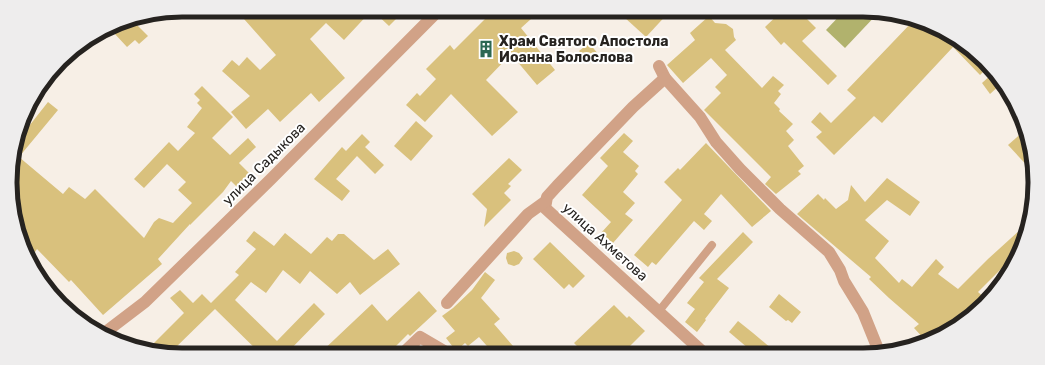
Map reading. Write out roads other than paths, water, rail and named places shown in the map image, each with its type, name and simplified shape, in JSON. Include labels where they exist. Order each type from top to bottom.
[{"type":"street","name":"улица Садыкова","points":[[108,331],[146,302],[432,17]]},
{"type":"street","points":[[659,66],[665,78],[700,117],[716,142],[740,169],[780,209],[829,252],[840,270],[844,281],[863,312],[877,348]]},
{"type":"street","name":"улица Ахметова","points":[[665,78],[633,107],[568,174],[547,197],[545,208],[699,348]]},
{"type":"street","points":[[447,303],[528,214],[546,201]]},
{"type":"street","points":[[408,348],[420,337],[439,348]]},
{"type":"lane","points":[[659,311],[712,245]]},
{"type":"place","name":"Храм Святого Апостола Иоанна Болослова","points":[[486,49]]}]
